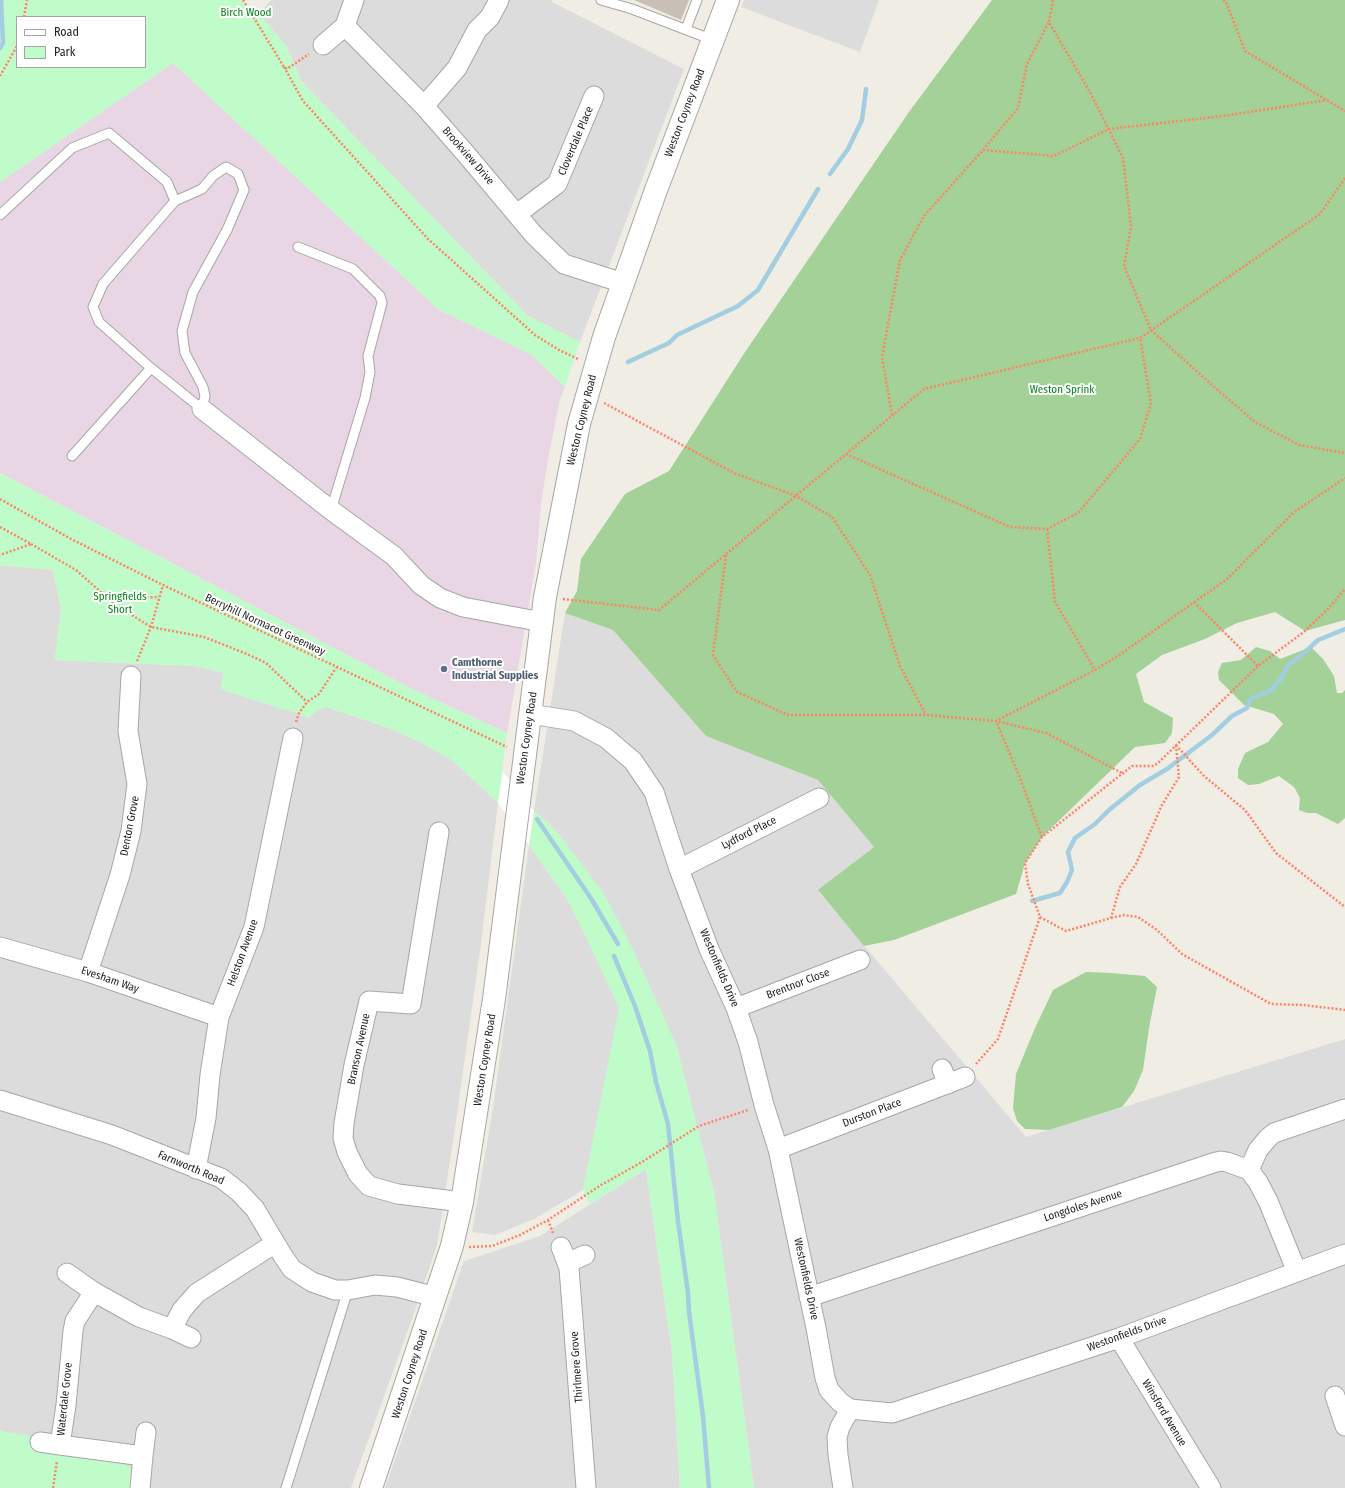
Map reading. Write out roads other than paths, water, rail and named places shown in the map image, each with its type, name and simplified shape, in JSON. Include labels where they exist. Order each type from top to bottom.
[{"type":"street","points":[[323,45],[344,26],[354,0]]},
{"type":"street","points":[[424,106],[456,68],[477,30],[490,17],[499,0]]},
{"type":"street","name":"Weston Coyney Road","points":[[371,1488],[452,1246],[462,1202],[494,999],[545,596],[579,424],[604,337],[656,190],[728,0]]},
{"type":"street","name":"Brookview Drive","points":[[344,26],[424,106],[534,235],[564,264],[623,283]]},
{"type":"street","name":"Cloverdale Place","points":[[517,214],[557,184],[594,96]]},
{"type":"street","points":[[202,409],[331,510],[394,556],[421,585],[440,598],[463,607],[542,622]]},
{"type":"street","name":"Denton Grove","points":[[88,972],[120,875],[131,831],[137,784],[128,731],[130,676]]},
{"type":"street","name":"Westonfields Drive","points":[[530,714],[574,721],[606,738],[634,761],[654,792],[679,869],[709,949],[736,1008],[748,1042],[764,1105],[778,1149],[810,1297],[825,1378],[829,1390],[840,1402],[850,1409],[892,1413],[1119,1338],[1345,1254]]},
{"type":"street","name":"Helston Avenue","points":[[196,1169],[206,1118],[210,1075],[219,1017],[254,927],[293,738]]},
{"type":"street","name":"Lydford Place","points":[[679,869],[819,798]]},
{"type":"street","name":"Branson Avenue","points":[[439,832],[411,1004],[369,1001],[354,1065],[344,1123],[343,1138],[347,1152],[358,1174],[369,1186],[398,1194],[462,1202]]},
{"type":"street","name":"Evesham Way","points":[[0,947],[88,972],[219,1017]]},
{"type":"street","name":"Brentnor Close","points":[[736,1008],[860,960]]},
{"type":"street","name":"Durston Place","points":[[778,1149],[945,1076],[965,1077]]},
{"type":"street","name":"Farnworth Road","points":[[0,1100],[112,1135],[221,1178],[239,1192],[256,1209],[274,1244],[292,1269],[312,1282],[335,1290],[348,1290],[375,1285],[397,1287],[436,1296]]},
{"type":"street","points":[[1297,1272],[1264,1192],[1249,1170],[1258,1150],[1274,1133],[1345,1109]]},
{"type":"street","name":"Longdoles Avenue","points":[[810,1297],[1216,1162],[1227,1162],[1249,1170]]},
{"type":"street","points":[[172,1329],[182,1310],[197,1293],[274,1244]]},
{"type":"street","name":"Thirlmere Grove","points":[[585,1255],[564,1255],[569,1268],[586,1488]]},
{"type":"street","points":[[67,1273],[94,1292],[139,1317],[192,1338]]},
{"type":"street","name":"Waterdale Grove","points":[[94,1292],[75,1321],[72,1331],[66,1405],[60,1445],[143,1456]]},
{"type":"street","name":"Winsford Avenue","points":[[1119,1338],[1210,1488]]},
{"type":"street","points":[[1335,1396],[1345,1426]]},
{"type":"street","points":[[843,1488],[837,1437],[840,1427],[850,1409]]},
{"type":"street","points":[[140,1488],[146,1432]]},
{"type":"street","points":[[40,1442],[60,1445]]},
{"type":"lane","points":[[601,0],[632,9],[713,40]]},
{"type":"lane","points":[[686,29],[697,0]]},
{"type":"lane","points":[[0,215],[72,148],[109,133],[167,182],[175,200]]},
{"type":"lane","points":[[226,167],[238,174],[244,190],[227,230],[193,292],[182,331],[185,353],[203,387],[205,396],[202,409],[151,368],[100,322],[93,307],[103,284],[175,200],[202,189],[213,176],[226,167]]},
{"type":"lane","points":[[298,247],[353,269],[380,296],[382,303],[368,356],[370,372],[365,398],[331,510]]},
{"type":"lane","points":[[72,456],[151,368]]},
{"type":"lane","points":[[286,1488],[348,1290]]},
{"type":"waterway","points":[[0,48],[3,43],[1,0]]},
{"type":"waterway","points":[[830,174],[848,149],[862,120],[866,89]]},
{"type":"waterway","points":[[628,362],[669,343],[677,335],[738,306],[758,290],[818,189]]},
{"type":"waterway","points":[[1032,901],[1060,893],[1072,870],[1068,852],[1075,838],[1095,824],[1109,810],[1140,785],[1167,769],[1212,735],[1232,716],[1247,708],[1250,699],[1270,691],[1281,679],[1288,665],[1318,640],[1345,629]]},
{"type":"waterway","points":[[537,819],[592,900],[618,944]]},
{"type":"waterway","points":[[614,956],[635,1006],[650,1051],[656,1082],[668,1124],[678,1221],[703,1416],[709,1488]]},
{"type":"place","name":"Camthorne Industrial Supplies","points":[[444,669]]},
{"type":"park label","name":"Birch Wood","points":[[246,13]]},
{"type":"park label","name":"Weston Sprink","points":[[1062,390]]},
{"type":"park label","name":"Springfields Short","points":[[120,603]]}]
